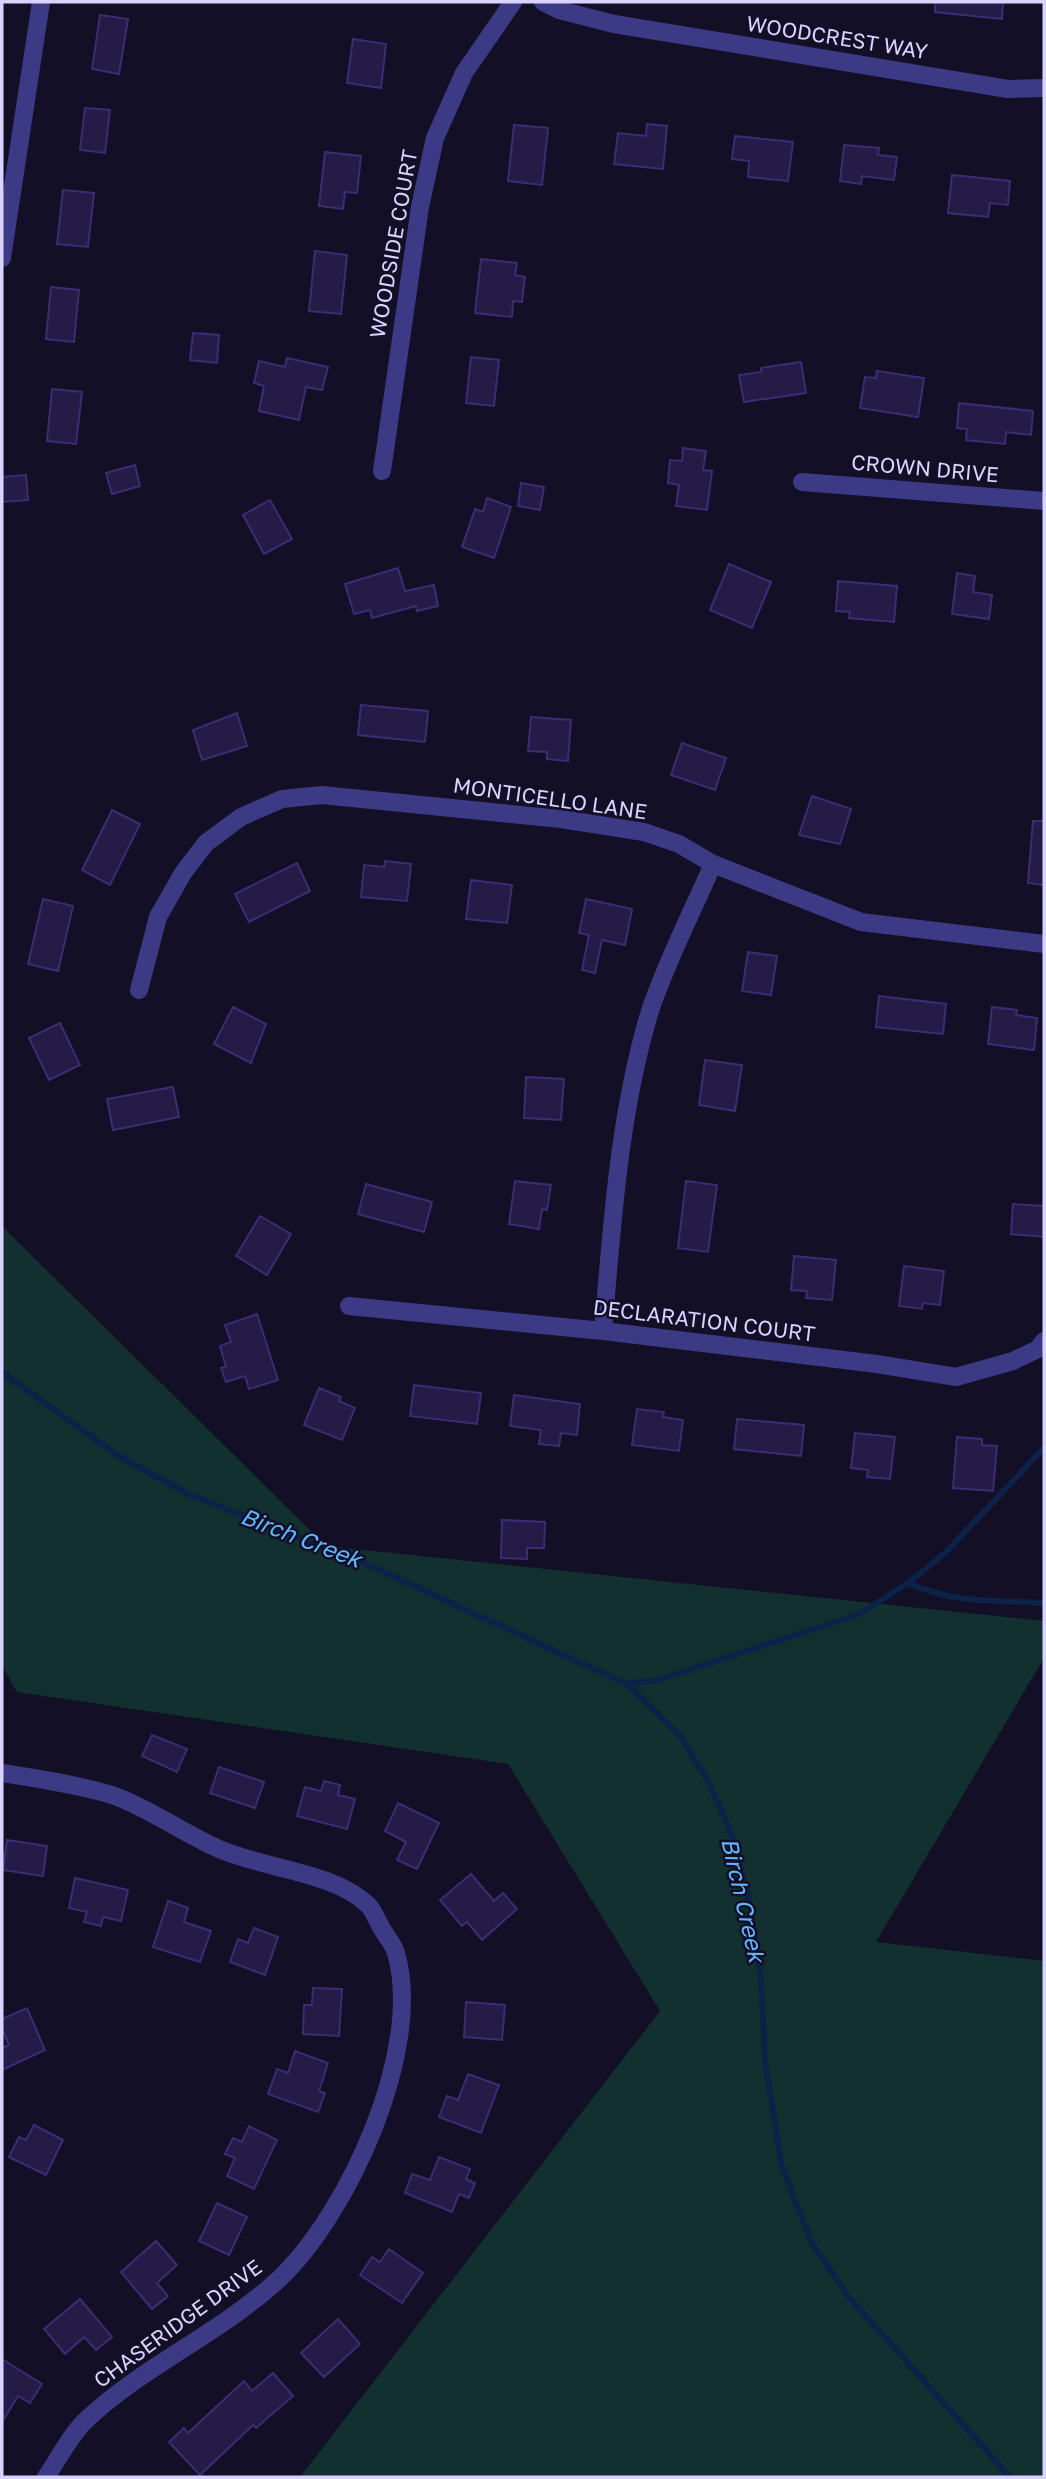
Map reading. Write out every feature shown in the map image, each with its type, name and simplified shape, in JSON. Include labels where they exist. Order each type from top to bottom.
[{"type":"street","points":[[2,258],[41,2]]},
{"type":"street","name":"WOODSIDE COURT","points":[[382,471],[421,207],[435,138],[464,72],[513,2]]},
{"type":"street","name":"WOODCREST WAY","points":[[543,2],[559,10],[614,24],[1008,89],[1044,88]]},
{"type":"street","name":"CROWN DRIVE","points":[[802,482],[1044,501]]},
{"type":"street","name":"MONTICELLO LANE","points":[[139,990],[158,917],[183,873],[206,843],[241,817],[282,799],[323,795],[561,819],[644,832],[679,844],[713,864],[860,922],[1044,944]]},
{"type":"street","points":[[603,1331],[609,1256],[634,1071],[651,1008],[713,864]]},
{"type":"street","name":"DECLARATION COURT","points":[[349,1306],[603,1331],[877,1364],[956,1377],[1013,1361],[1038,1349],[1044,1341]]},
{"type":"street","name":"CHASERIDGE DRIVE","points":[[2,1773],[111,1795],[169,1821],[216,1848],[269,1867],[323,1878],[368,1905],[396,1953],[403,2023],[390,2086],[360,2158],[323,2229],[279,2279],[244,2307],[157,2364],[83,2423],[46,2477]]},
{"type":"green space","points":[[2,1226],[326,1546],[1044,1621],[1044,1658],[876,1942],[1044,1961],[1044,2477],[300,2477],[660,2011],[508,1764],[17,1692],[2,1666]]},
{"type":"building","points":[[935,2],[1003,2],[1002,19],[935,12]]},
{"type":"building","points":[[100,15],[128,19],[119,74],[92,69]]},
{"type":"building","points":[[353,39],[386,44],[381,88],[347,83]]},
{"type":"building","points":[[85,108],[110,110],[105,153],[80,150]]},
{"type":"building","points":[[647,124],[667,126],[663,169],[614,164],[618,133],[646,136]]},
{"type":"building","points":[[514,125],[548,128],[542,185],[508,181]]},
{"type":"building","points":[[735,136],[793,142],[788,181],[748,177],[749,161],[732,159]]},
{"type":"building","points":[[844,145],[879,148],[878,155],[897,157],[894,180],[862,176],[861,184],[840,181]]},
{"type":"building","points":[[325,152],[361,156],[357,193],[345,192],[343,209],[319,206]]},
{"type":"building","points":[[952,175],[1010,181],[1008,205],[990,203],[988,217],[948,213]]},
{"type":"building","points":[[63,190],[94,193],[88,247],[57,244]]},
{"type":"building","points":[[315,251],[347,255],[341,314],[309,311]]},
{"type":"building","points":[[481,259],[517,263],[515,275],[525,277],[522,302],[513,301],[512,317],[475,313]]},
{"type":"building","points":[[51,287],[79,290],[74,342],[46,339]]},
{"type":"building","points":[[193,333],[219,335],[217,363],[190,360]]},
{"type":"building","points":[[471,357],[499,360],[494,406],[466,403]]},
{"type":"building","points":[[287,358],[328,367],[322,390],[306,387],[299,420],[259,411],[264,386],[254,383],[259,361],[285,367]]},
{"type":"building","points":[[801,362],[806,393],[744,402],[739,375],[761,372],[761,368]]},
{"type":"building","points":[[877,371],[924,378],[918,417],[860,408],[865,377],[876,378]]},
{"type":"building","points":[[52,389],[82,392],[76,444],[47,441]]},
{"type":"building","points":[[959,403],[1033,411],[1031,435],[1006,432],[1005,444],[966,440],[967,429],[957,428]]},
{"type":"building","points":[[683,448],[706,451],[703,470],[712,471],[707,510],[676,506],[679,485],[668,483],[670,460],[682,461]]},
{"type":"building","points":[[135,465],[140,486],[112,494],[106,473]]},
{"type":"building","points":[[26,475],[28,500],[2,502],[2,477]]},
{"type":"building","points":[[521,483],[544,487],[540,510],[518,506]]},
{"type":"building","points":[[487,498],[511,507],[494,558],[462,547],[475,509],[483,512]]},
{"type":"building","points":[[270,500],[292,539],[264,554],[243,515]]},
{"type":"building","points":[[729,564],[771,582],[752,628],[710,610]]},
{"type":"building","points":[[398,568],[405,591],[434,585],[438,606],[417,611],[416,606],[372,618],[370,610],[354,614],[345,584]]},
{"type":"building","points":[[957,573],[975,576],[973,592],[992,595],[989,619],[952,614]]},
{"type":"building","points":[[838,581],[897,586],[894,622],[849,618],[850,612],[836,611]]},
{"type":"building","points":[[361,705],[428,711],[425,742],[358,735]]},
{"type":"building","points":[[237,713],[247,746],[202,760],[193,730]]},
{"type":"building","points":[[531,717],[571,720],[568,761],[547,759],[547,752],[528,751]]},
{"type":"building","points":[[682,743],[726,758],[715,790],[671,775]]},
{"type":"building","points":[[812,796],[851,809],[840,844],[799,835]]},
{"type":"building","points":[[112,810],[140,824],[110,885],[82,870]]},
{"type":"building","points":[[1033,821],[1044,821],[1044,885],[1028,883]]},
{"type":"building","points":[[385,861],[411,864],[407,901],[361,897],[364,865],[384,867]]},
{"type":"building","points":[[297,863],[310,891],[249,922],[235,894]]},
{"type":"building","points":[[471,880],[512,885],[507,923],[466,919]]},
{"type":"building","points":[[43,899],[73,906],[58,971],[28,964]]},
{"type":"building","points":[[586,899],[632,909],[625,945],[602,940],[595,973],[582,970],[589,935],[579,933]]},
{"type":"building","points":[[748,952],[777,956],[771,995],[742,991]]},
{"type":"building","points":[[879,996],[946,1004],[943,1034],[876,1027]]},
{"type":"building","points":[[233,1007],[266,1024],[251,1063],[214,1044]]},
{"type":"building","points":[[992,1007],[1017,1010],[1016,1015],[1037,1018],[1034,1050],[988,1044]]},
{"type":"building","points":[[60,1023],[80,1065],[49,1080],[29,1038]]},
{"type":"building","points":[[705,1060],[742,1065],[735,1111],[699,1105]]},
{"type":"building","points":[[526,1077],[564,1079],[561,1120],[524,1118]]},
{"type":"building","points":[[173,1087],[179,1117],[113,1130],[107,1099]]},
{"type":"building","points":[[515,1181],[551,1185],[547,1210],[542,1209],[539,1229],[509,1224]]},
{"type":"building","points":[[686,1181],[717,1185],[708,1252],[678,1248]]},
{"type":"building","points":[[366,1184],[432,1202],[424,1232],[358,1214]]},
{"type":"building","points":[[1013,1204],[1044,1206],[1044,1237],[1011,1234]]},
{"type":"building","points":[[260,1216],[291,1234],[267,1275],[236,1256]]},
{"type":"building","points":[[794,1256],[836,1260],[832,1300],[806,1298],[807,1291],[791,1290]]},
{"type":"building","points":[[904,1266],[944,1271],[940,1305],[923,1303],[922,1309],[899,1306]]},
{"type":"building","points":[[257,1314],[278,1380],[249,1389],[245,1376],[226,1382],[221,1368],[226,1367],[220,1346],[231,1342],[225,1325]]},
{"type":"building","points":[[414,1385],[481,1393],[477,1424],[410,1416]]},
{"type":"building","points":[[319,1388],[341,1397],[339,1401],[355,1408],[342,1440],[304,1425]]},
{"type":"building","points":[[514,1395],[580,1404],[577,1435],[561,1433],[559,1446],[539,1444],[541,1430],[510,1426]]},
{"type":"building","points":[[637,1409],[664,1412],[663,1417],[683,1420],[679,1451],[632,1445]]},
{"type":"building","points":[[737,1419],[804,1425],[801,1456],[734,1449]]},
{"type":"building","points":[[855,1433],[895,1437],[890,1479],[867,1477],[868,1470],[851,1468]]},
{"type":"building","points":[[957,1437],[982,1439],[982,1445],[997,1446],[993,1491],[953,1488]]},
{"type":"building","points":[[502,1520],[545,1522],[544,1548],[527,1548],[527,1559],[501,1558]]},
{"type":"building","points":[[152,1735],[187,1749],[177,1772],[142,1756]]},
{"type":"building","points":[[219,1767],[264,1782],[255,1808],[210,1793]]},
{"type":"building","points":[[324,1781],[340,1785],[338,1795],[355,1799],[347,1829],[297,1816],[305,1787],[321,1791]]},
{"type":"building","points":[[398,1803],[439,1823],[417,1869],[397,1860],[406,1842],[385,1831]]},
{"type":"building","points":[[7,1840],[47,1846],[43,1876],[3,1870]]},
{"type":"building","points":[[471,1874],[494,1901],[503,1893],[517,1909],[482,1940],[467,1922],[462,1926],[440,1900]]},
{"type":"building","points":[[75,1878],[128,1890],[121,1921],[103,1917],[101,1926],[84,1922],[87,1912],[69,1908]]},
{"type":"building","points":[[168,1901],[188,1908],[184,1922],[211,1931],[200,1962],[153,1947]]},
{"type":"building","points":[[254,1928],[278,1937],[265,1975],[230,1962],[238,1939],[248,1943]]},
{"type":"building","points":[[313,1988],[342,1989],[339,2036],[303,2034],[304,2005],[312,2005]]},
{"type":"building","points":[[466,2002],[505,2005],[502,2040],[464,2037]]},
{"type":"building","points":[[27,2008],[45,2050],[2,2070],[2,2048],[9,2045],[2,2028],[2,2019]]},
{"type":"building","points":[[295,2051],[328,2063],[319,2091],[325,2093],[318,2112],[268,2094],[277,2069],[288,2073]]},
{"type":"building","points":[[468,2074],[499,2085],[481,2133],[439,2117],[447,2096],[458,2100]]},
{"type":"building","points":[[34,2125],[63,2140],[46,2175],[9,2157],[19,2137],[26,2140]]},
{"type":"building","points":[[249,2126],[277,2140],[254,2189],[227,2176],[235,2158],[225,2154],[233,2138],[242,2142]]},
{"type":"building","points":[[439,2157],[470,2169],[466,2179],[475,2183],[469,2198],[459,2194],[452,2212],[405,2193],[412,2174],[430,2180]]},
{"type":"building","points":[[217,2203],[247,2217],[229,2255],[199,2241]]},
{"type":"building","points":[[156,2241],[177,2265],[157,2283],[168,2296],[152,2309],[121,2272]]},
{"type":"building","points":[[389,2249],[423,2273],[402,2303],[360,2275],[372,2257],[380,2262]]},
{"type":"building","points":[[80,2299],[112,2337],[96,2350],[84,2337],[65,2354],[44,2329]]},
{"type":"building","points":[[338,2319],[360,2344],[324,2377],[301,2353]]},
{"type":"building","points":[[2,2359],[42,2384],[30,2403],[18,2396],[2,2422]]},
{"type":"building","points":[[273,2373],[293,2396],[256,2428],[253,2425],[200,2475],[169,2442],[184,2428],[188,2433],[244,2381],[252,2391]]},
{"type":"waterway","name":"Birch Creek","points":[[2,1372],[117,1455],[188,1494],[364,1563],[627,1684],[681,1737],[705,1776],[729,1827],[748,1894],[761,1978],[765,2061],[782,2167],[812,2243],[848,2296],[1010,2477]]},
{"type":"waterway","points":[[627,1684],[658,1680],[859,1614],[908,1583],[945,1553],[1044,1448]]},
{"type":"waterway","points":[[908,1583],[959,1598],[1044,1603]]}]
